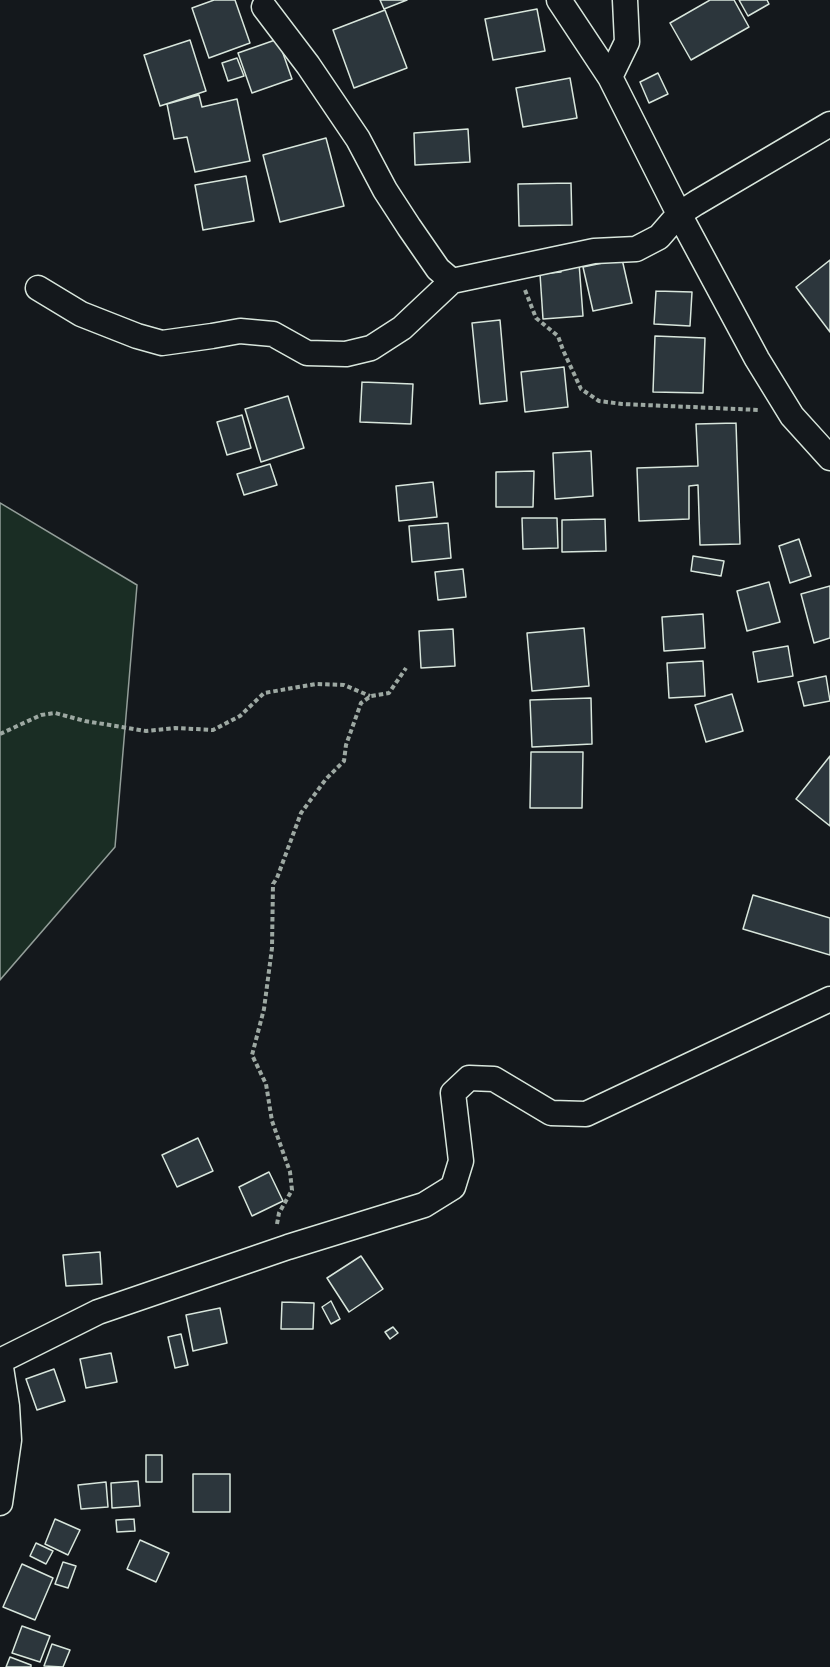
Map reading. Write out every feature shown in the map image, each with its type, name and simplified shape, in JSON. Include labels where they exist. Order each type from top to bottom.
[{"type":"street","points":[[559,0],[610,77],[679,214],[757,359],[792,416],[830,458]]},
{"type":"street","points":[[610,77],[627,42],[625,0]]},
{"type":"street","points":[[264,7],[308,65],[358,139],[385,190],[438,269],[452,281]]},
{"type":"street","points":[[38,288],[81,314],[137,336],[162,343],[240,331],[273,334],[307,353],[346,354],[371,348],[402,328],[452,281],[594,251],[636,249],[659,237],[679,214],[830,123]]},
{"type":"street","points":[[0,1503],[9,1440],[7,1406],[0,1361],[98,1312],[288,1246],[424,1205],[453,1187],[461,1161],[453,1093],[469,1078],[494,1079],[551,1113],[586,1114],[830,999]]},
{"type":"path","points":[[515,267],[536,318],[558,336],[581,389],[599,401],[762,410],[792,416]]},
{"type":"path","points":[[288,1246],[275,1233],[279,1213],[292,1190],[290,1172],[272,1120],[266,1084],[252,1055],[264,1009],[267,975],[273,948],[273,884],[278,878],[301,813],[326,778],[344,761],[346,745],[361,703],[371,696],[389,693],[406,668]]},
{"type":"path","points":[[0,734],[41,715],[55,713],[85,721],[146,731],[175,728],[213,730],[240,716],[264,693],[316,684],[344,685],[371,696]]},
{"type":"green space","points":[[0,503],[137,585],[115,847],[0,980]]},
{"type":"building","points":[[214,0],[235,0],[250,43],[209,58],[192,8]]},
{"type":"building","points":[[380,0],[407,0],[384,9]]},
{"type":"building","points":[[710,0],[734,0],[749,27],[691,60],[670,23]]},
{"type":"building","points":[[739,0],[767,0],[769,4],[748,16]]},
{"type":"building","points":[[537,9],[545,51],[493,60],[485,19]]},
{"type":"building","points":[[385,10],[407,68],[354,88],[333,30]]},
{"type":"building","points":[[278,39],[292,79],[252,93],[238,53]]},
{"type":"building","points":[[190,40],[206,91],[160,106],[144,55]]},
{"type":"building","points":[[237,58],[244,76],[228,81],[222,63]]},
{"type":"building","points":[[658,73],[668,94],[649,103],[640,82]]},
{"type":"building","points":[[570,78],[577,118],[523,127],[516,88]]},
{"type":"building","points":[[199,95],[202,107],[237,99],[250,161],[195,172],[187,137],[174,139],[167,104]]},
{"type":"building","points":[[468,129],[470,162],[415,165],[414,133]]},
{"type":"building","points":[[326,138],[344,206],[280,222],[263,155]]},
{"type":"building","points":[[246,176],[254,221],[203,230],[195,185]]},
{"type":"building","points":[[571,183],[572,225],[519,226],[518,184]]},
{"type":"building","points":[[622,259],[632,303],[593,311],[583,267]]},
{"type":"building","points":[[830,260],[830,332],[796,287]]},
{"type":"building","points":[[579,263],[583,316],[543,319],[540,274],[561,272],[561,265]]},
{"type":"building","points":[[656,291],[692,292],[690,326],[654,324]]},
{"type":"building","points":[[500,320],[507,401],[480,404],[472,323]]},
{"type":"building","points":[[655,336],[705,338],[703,393],[653,392]]},
{"type":"building","points":[[564,367],[568,407],[525,412],[521,372]]},
{"type":"building","points":[[362,382],[413,384],[411,424],[360,422]]},
{"type":"building","points":[[288,396],[304,448],[261,462],[245,409]]},
{"type":"building","points":[[242,415],[251,448],[227,455],[217,422]]},
{"type":"building","points":[[736,423],[740,544],[700,545],[698,485],[689,486],[689,519],[639,521],[637,468],[698,466],[696,424]]},
{"type":"building","points":[[591,451],[593,496],[555,499],[553,453]]},
{"type":"building","points":[[270,464],[277,485],[244,495],[237,474]]},
{"type":"building","points":[[534,471],[533,507],[496,507],[496,472]]},
{"type":"building","points":[[433,482],[437,517],[399,521],[396,486]]},
{"type":"building","points":[[522,518],[557,518],[558,548],[523,549]]},
{"type":"building","points":[[605,519],[606,551],[562,552],[562,520]]},
{"type":"building","points":[[448,523],[451,558],[412,562],[409,526]]},
{"type":"building","points":[[799,539],[811,576],[790,583],[779,546]]},
{"type":"building","points":[[693,556],[724,561],[721,576],[691,571]]},
{"type":"building","points":[[463,569],[466,597],[438,600],[435,572]]},
{"type":"building","points":[[769,582],[780,622],[747,631],[737,591]]},
{"type":"building","points":[[830,586],[830,638],[814,643],[801,594]]},
{"type":"building","points":[[703,614],[705,648],[664,651],[662,617]]},
{"type":"building","points":[[584,628],[589,686],[532,691],[527,633]]},
{"type":"building","points":[[453,629],[455,666],[421,668],[419,631]]},
{"type":"building","points":[[788,646],[793,676],[758,682],[753,652]]},
{"type":"building","points":[[703,661],[705,696],[669,698],[667,663]]},
{"type":"building","points":[[826,676],[830,701],[804,706],[798,682]]},
{"type":"building","points":[[732,694],[743,731],[706,742],[695,705]]},
{"type":"building","points":[[591,698],[592,744],[532,747],[530,700]]},
{"type":"building","points":[[531,752],[583,752],[582,808],[530,808]]},
{"type":"building","points":[[830,756],[830,826],[796,799]]},
{"type":"building","points":[[753,895],[830,918],[830,955],[743,929]]},
{"type":"building","points":[[198,1138],[213,1171],[177,1187],[162,1155]]},
{"type":"building","points":[[269,1172],[283,1201],[252,1216],[239,1187]]},
{"type":"building","points":[[100,1252],[102,1284],[66,1286],[63,1255]]},
{"type":"building","points":[[361,1256],[383,1289],[349,1312],[327,1278]]},
{"type":"building","points":[[331,1301],[340,1319],[331,1324],[322,1307]]},
{"type":"building","points":[[282,1302],[314,1303],[313,1329],[281,1329]]},
{"type":"building","points":[[220,1308],[227,1343],[193,1351],[186,1315]]},
{"type":"building","points":[[393,1327],[398,1333],[390,1339],[385,1332]]},
{"type":"building","points":[[181,1334],[188,1365],[175,1368],[168,1337]]},
{"type":"building","points":[[111,1353],[117,1382],[86,1388],[80,1359]]},
{"type":"building","points":[[54,1369],[65,1401],[37,1410],[26,1379]]},
{"type":"building","points":[[146,1455],[162,1455],[162,1482],[146,1482]]},
{"type":"building","points":[[193,1474],[230,1474],[230,1512],[193,1512]]},
{"type":"building","points":[[138,1481],[140,1506],[112,1508],[111,1483]]},
{"type":"building","points":[[106,1482],[108,1507],[81,1509],[78,1485]]},
{"type":"building","points":[[55,1519],[80,1530],[68,1555],[45,1544]]},
{"type":"building","points":[[134,1519],[135,1531],[117,1532],[116,1520]]},
{"type":"building","points":[[140,1540],[169,1553],[156,1582],[127,1569]]},
{"type":"building","points":[[36,1543],[53,1551],[46,1564],[30,1556]]},
{"type":"building","points":[[63,1562],[76,1566],[68,1588],[55,1584]]},
{"type":"building","points":[[22,1564],[53,1578],[35,1620],[3,1607]]},
{"type":"building","points":[[22,1626],[50,1636],[40,1662],[12,1653]]},
{"type":"building","points":[[52,1644],[70,1650],[63,1667],[44,1666]]},
{"type":"building","points":[[10,1657],[31,1665],[31,1667],[6,1667]]}]
